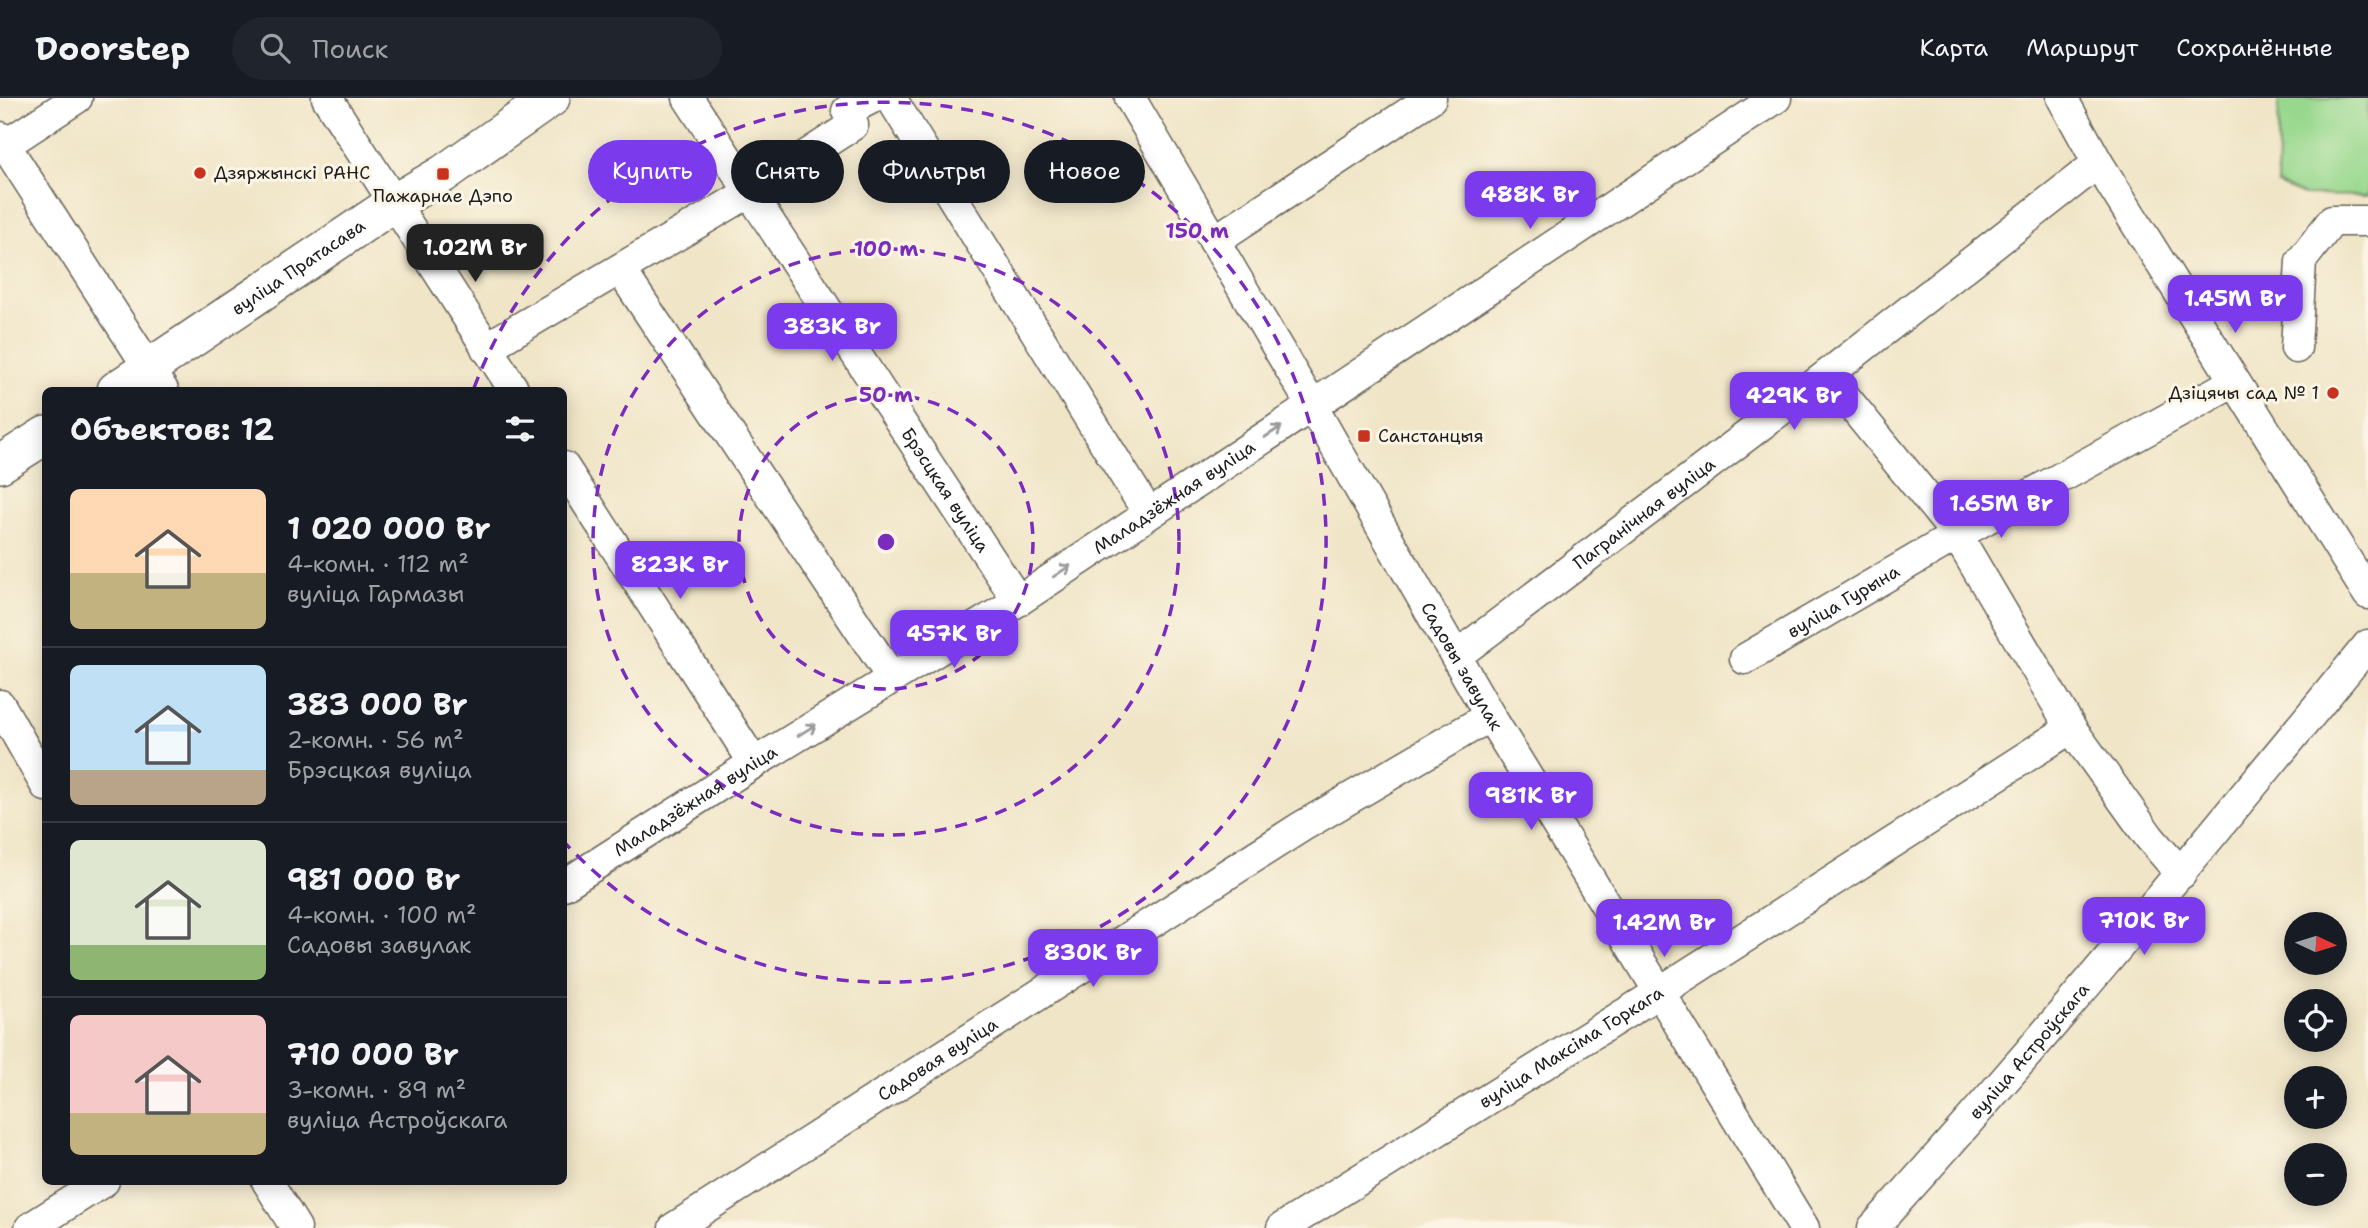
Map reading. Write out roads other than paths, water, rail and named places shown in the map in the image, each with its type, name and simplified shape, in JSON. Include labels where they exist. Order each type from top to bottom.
[{"type":"main road","name":"вуліца Пратасава","points":[[128,387],[156,380],[394,203],[443,174],[550,98]]},
{"type":"main road","points":[[0,464],[42,438]]},
{"type":"street","points":[[77,98],[3,141],[156,380]]},
{"type":"street","name":"Брэсцкая вуліца","points":[[688,98],[731,163]]},
{"type":"street","points":[[833,140],[853,125],[847,111],[872,98]]},
{"type":"street","points":[[891,98],[1148,513]]},
{"type":"street","name":"Садовы завулак","points":[[1130,98],[1312,406],[1490,716],[1804,1228]]},
{"type":"street","points":[[1214,241],[1431,98]]},
{"type":"street","name":"Маладзёжная вуліца","points":[[567,883],[754,763],[1018,601],[1776,98]]},
{"type":"street","points":[[2062,98],[2098,163],[2368,594]]},
{"type":"street","points":[[334,101],[394,203],[512,387]]},
{"type":"street","name":"Пагранічная вуліца","points":[[1456,656],[1827,375],[2098,163]]},
{"type":"street","points":[[486,348],[731,203]]},
{"type":"street","name":"Брэсцкая вуліца","points":[[757,203],[1018,601]]},
{"type":"street","points":[[2296,348],[2301,261],[2332,221],[2368,221]]},
{"type":"street","points":[[620,269],[892,678]]},
{"type":"street","points":[[1827,375],[1957,535],[2071,728],[2150,838],[2181,874]]},
{"type":"street","name":"вуліца Гурына","points":[[1745,659],[1957,535],[2234,382]]},
{"type":"street","points":[[567,472],[754,763]]},
{"type":"street","name":"вуліца Астроўскага","points":[[1873,1228],[2048,1032],[2368,645]]},
{"type":"street","points":[[0,705],[42,779]]},
{"type":"street","name":"Садовая вуліца","points":[[674,1228],[1301,827],[1490,716]]},
{"type":"street","name":"вуліца Максіма Горкага","points":[[1282,1228],[1658,993],[2071,728]]},
{"type":"street","points":[[30,1228],[98,1185]]},
{"type":"street","points":[[269,1185],[296,1228]]},
{"type":"place","name":"Дзяржынскі РАНС","points":[[200,173]]},
{"type":"place","name":"Пажарнае Дэпо","points":[[443,174]]},
{"type":"place","name":"Дзіцячы сад № 1","points":[[2333,393]]},
{"type":"place","name":"Санстанцыя","points":[[1364,436]]}]
